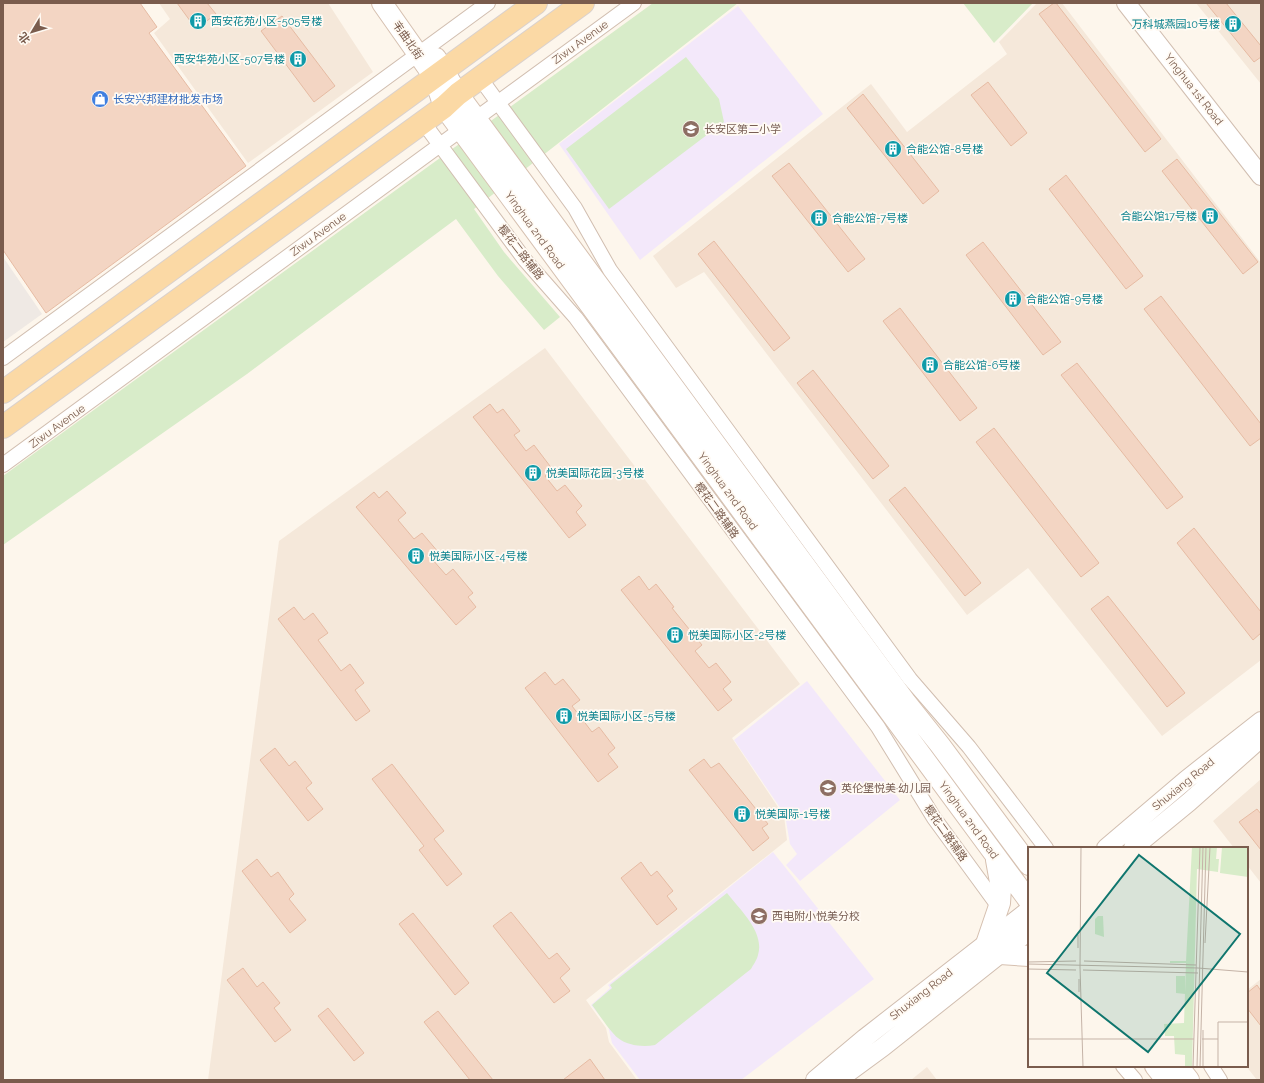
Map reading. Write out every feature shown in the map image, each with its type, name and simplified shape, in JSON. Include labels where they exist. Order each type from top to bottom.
[{"type":"main road","name":"韦曲北街","points":[[382,3],[423,51],[439,74]]},
{"type":"main road","name":"韦曲北街","points":[[398,3],[423,51]]},
{"type":"main road","points":[[3,392],[536,3]]},
{"type":"main road","points":[[3,427],[423,122],[480,78],[584,3]]},
{"type":"main road","name":"Yinghua 2nd Road","points":[[439,74],[451,100],[468,124],[1028,900]]},
{"type":"main road","name":"Yinghua 2nd Road","points":[[468,124],[905,701],[1022,849],[1028,863]]},
{"type":"main road","points":[[995,854],[1001,888],[993,949],[1028,956]]},
{"type":"main road","points":[[1156,1067],[1166,1080]]},
{"type":"main road","points":[[1179,1067],[1189,1080]]},
{"type":"street","points":[[3,358],[488,3]]},
{"type":"street","name":"Ziwu Avenue","points":[[3,465],[634,3]]},
{"type":"street","name":"Yinghua 1st Road","points":[[1126,3],[1261,176]]},
{"type":"street","points":[[480,78],[575,208],[610,270],[910,679],[969,747],[1045,847]]},
{"type":"street","name":"樱花二路辅路","points":[[423,122],[525,260],[576,318],[878,727],[934,818],[999,907]]},
{"type":"street","name":"Shuxiang Road","points":[[1107,847],[1186,780],[1261,721]]},
{"type":"street","name":"Shuxiang Road","points":[[1134,847],[1189,802],[1261,738]]},
{"type":"street","name":"Shuxiang Road","points":[[838,1080],[883,1047],[993,949],[1028,911]]},
{"type":"street","name":"Shuxiang Road","points":[[815,1080],[865,1038],[993,949],[1028,932]]},
{"type":"street","points":[[1124,1067],[1135,1080]]},
{"type":"street","points":[[1212,1067],[1220,1080]]},
{"type":"shaded area","points":[[159,3],[328,3],[373,72],[248,163],[154,33],[170,19]]},
{"type":"shaded area","points":[[1037,3],[1062,3],[1261,263],[1261,660],[1162,736],[1028,568],[967,615],[704,272],[676,288],[653,256],[871,84],[907,132],[1007,54],[999,42]]},
{"type":"shaded area","points":[[1196,3],[1261,3],[1261,84]]},
{"type":"shaded area","name":"长安区第二小学","points":[[738,6],[823,114],[640,260],[559,144]]},
{"type":"shaded area","points":[[3,257],[42,314],[3,342]]},
{"type":"shaded area","points":[[545,348],[800,684],[732,738],[784,816],[787,840],[586,1000],[606,1028],[609,1042],[637,1080],[208,1080],[279,541]]},
{"type":"shaded area","name":"英伦堡悦美·幼儿园","points":[[807,681],[900,800],[800,881],[786,865],[797,854],[790,844],[785,815],[734,740]]},
{"type":"shaded area","points":[[1261,779],[1261,883],[1248,866],[1248,847],[1233,847],[1213,821]]},
{"type":"shaded area","name":"西电附小悦美分校","points":[[773,852],[874,979],[741,1080],[640,1080],[612,1043],[608,1026],[591,1005],[610,988],[608,985]]},
{"type":"shaded area","points":[[1261,979],[1261,1080],[1257,1080],[1247,1067],[1248,1067],[1248,989]]},
{"type":"shaded area","points":[[927,1067],[937,1080],[911,1080]]},
{"type":"green space","points":[[653,3],[738,3],[474,209],[504,252],[560,317],[544,330],[498,276],[456,219],[247,374],[3,545],[3,476]]},
{"type":"green space","points":[[963,3],[1033,3],[994,43]]},
{"type":"green space","points":[[686,57],[719,99],[724,122],[609,209],[566,149]]},
{"type":"green space","points":[[727,893],[750,922],[758,938],[758,955],[751,969],[655,1045],[636,1045],[622,1041],[608,1027],[592,1005],[612,988],[610,985]]},
{"type":"building","name":"长安兴邦建材批发市场","points":[[3,3],[140,3],[157,27],[149,33],[246,166],[46,313],[3,250]]},
{"type":"building","name":"西安花苑小区-505号楼","points":[[177,3],[207,3],[216,14],[196,29]]},
{"type":"building","points":[[1056,3],[1161,139],[1145,152],[1039,14]]},
{"type":"building","name":"万科城燕园10号楼","points":[[1206,3],[1226,3],[1261,46],[1261,57],[1254,62]]},
{"type":"building","name":"西安华苑小区-507号楼","points":[[282,16],[335,86],[314,102],[261,31]]},
{"type":"building","points":[[988,82],[1027,133],[1011,146],[971,95]]},
{"type":"building","name":"合能公馆-8号楼","points":[[863,94],[939,191],[923,204],[847,108]]},
{"type":"building","name":"合能公馆17号楼","points":[[1177,159],[1258,262],[1243,274],[1162,171]]},
{"type":"building","name":"合能公馆-7号楼","points":[[789,163],[865,259],[848,272],[772,176]]},
{"type":"building","points":[[1066,175],[1143,276],[1126,289],[1049,189]]},
{"type":"building","points":[[714,241],[790,338],[774,351],[698,254]]},
{"type":"building","name":"合能公馆-9号楼","points":[[983,242],[1061,342],[1043,355],[966,255]]},
{"type":"building","points":[[1161,296],[1261,424],[1261,438],[1250,446],[1144,309]]},
{"type":"building","name":"合能公馆-6号楼","points":[[900,308],[977,408],[960,421],[883,321]]},
{"type":"building","points":[[1077,363],[1183,497],[1167,509],[1061,375]]},
{"type":"building","points":[[813,370],[889,466],[873,479],[797,383]]},
{"type":"building","name":"悦美国际花园-3号楼","points":[[490,404],[497,413],[503,409],[520,431],[514,435],[526,451],[534,445],[553,470],[545,476],[557,491],[565,485],[582,506],[576,512],[586,525],[569,538],[473,417]]},
{"type":"building","points":[[994,428],[1099,563],[1081,577],[976,442]]},
{"type":"building","points":[[905,487],[981,583],[965,596],[889,500]]},
{"type":"building","name":"悦美国际小区-4号楼","points":[[387,491],[406,513],[398,520],[414,539],[422,533],[439,553],[432,559],[446,575],[453,569],[473,593],[468,597],[476,607],[456,625],[356,507],[374,492],[379,498]]},
{"type":"building","points":[[1194,528],[1261,612],[1261,633],[1253,640],[1177,543]]},
{"type":"building","name":"悦美国际小区-2号楼","points":[[639,576],[649,590],[656,584],[674,607],[672,608],[702,645],[695,651],[709,668],[716,663],[731,682],[723,689],[732,700],[718,711],[621,590]]},
{"type":"building","points":[[1108,596],[1185,693],[1167,707],[1091,609]]},
{"type":"building","points":[[294,607],[304,620],[313,613],[328,633],[318,640],[341,671],[350,664],[364,683],[355,690],[370,711],[356,721],[278,619]]},
{"type":"building","name":"悦美国际小区-5号楼","points":[[545,672],[555,685],[563,679],[580,700],[572,706],[592,732],[599,727],[615,748],[608,754],[618,767],[598,782],[525,688]]},
{"type":"building","points":[[275,748],[289,766],[295,761],[312,783],[306,788],[323,809],[308,821],[260,760]]},
{"type":"building","name":"悦美国际-1号楼","points":[[704,759],[711,768],[719,763],[768,824],[762,828],[769,838],[753,851],[689,770]]},
{"type":"building","points":[[392,764],[444,831],[434,839],[462,874],[447,886],[419,850],[424,846],[372,779]]},
{"type":"building","points":[[1257,809],[1261,814],[1261,850],[1239,822]]},
{"type":"building","points":[[257,859],[271,877],[278,872],[294,894],[289,899],[306,920],[290,933],[242,871]]},
{"type":"building","points":[[641,862],[651,876],[657,871],[673,891],[667,896],[677,909],[657,925],[621,878]]},
{"type":"building","points":[[511,912],[549,959],[557,953],[570,969],[560,978],[570,991],[554,1003],[493,926]]},
{"type":"building","points":[[413,913],[469,983],[455,995],[399,924]]},
{"type":"building","points":[[243,968],[257,987],[263,982],[280,1003],[274,1008],[291,1030],[275,1042],[227,980]]},
{"type":"building","points":[[1257,985],[1261,991],[1261,1026],[1248,1009],[1248,992]]},
{"type":"building","points":[[328,1008],[364,1053],[354,1061],[318,1016]]},
{"type":"building","points":[[438,1011],[493,1080],[470,1080],[424,1022]]},
{"type":"building","points":[[590,1059],[605,1080],[563,1080]]},
{"type":"place","name":"西安花苑小区-505号楼","points":[[198,21]]},
{"type":"place","name":"万科城燕园10号楼","points":[[1233,24]]},
{"type":"place","name":"西安华苑小区-507号楼","points":[[298,59]]},
{"type":"place","name":"长安兴邦建材批发市场","points":[[100,99]]},
{"type":"place","name":"长安区第二小学","points":[[691,129]]},
{"type":"place","name":"合能公馆-8号楼","points":[[893,149]]},
{"type":"place","name":"合能公馆17号楼","points":[[1210,216]]},
{"type":"place","name":"合能公馆-7号楼","points":[[819,218]]},
{"type":"place","name":"合能公馆-9号楼","points":[[1013,299]]},
{"type":"place","name":"合能公馆-6号楼","points":[[930,365]]},
{"type":"place","name":"悦美国际花园-3号楼","points":[[533,473]]},
{"type":"place","name":"悦美国际小区-4号楼","points":[[416,556]]},
{"type":"place","name":"悦美国际小区-2号楼","points":[[675,635]]},
{"type":"place","name":"悦美国际小区-5号楼","points":[[564,716]]},
{"type":"place","name":"英伦堡悦美·幼儿园","points":[[828,788]]},
{"type":"place","name":"悦美国际-1号楼","points":[[742,814]]},
{"type":"place","name":"西电附小悦美分校","points":[[759,916]]}]
